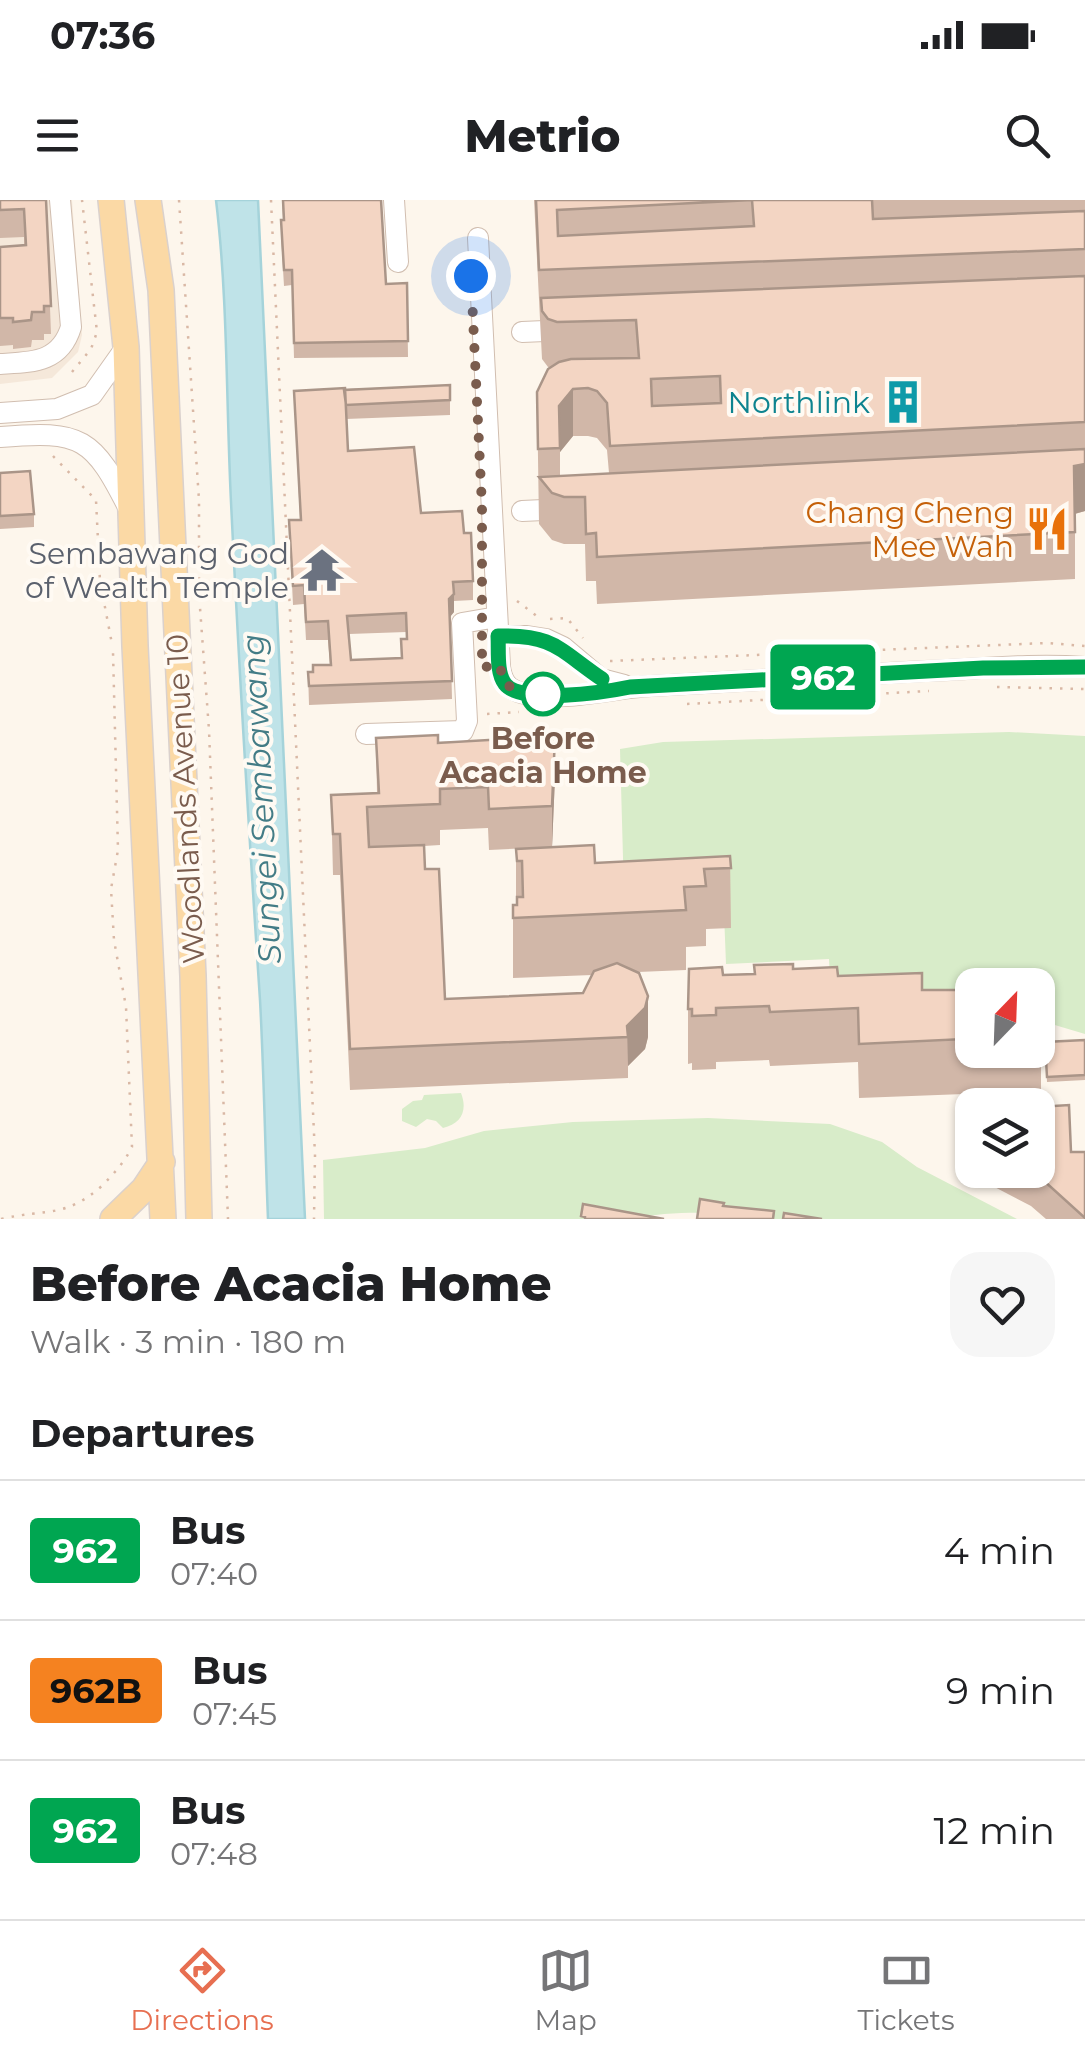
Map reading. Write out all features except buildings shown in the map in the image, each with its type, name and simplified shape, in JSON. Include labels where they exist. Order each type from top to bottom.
[{"type":"main road","name":"Woodlands Avenue 10","points":[[111,200],[126,348],[135,646],[163,1219]]},
{"type":"main road","name":"Woodlands Avenue 10","points":[[148,200],[162,310],[193,976],[199,1219]]},
{"type":"main road","points":[[113,1219],[144,1190],[162,1162]]},
{"type":"street","points":[[0,364],[42,361],[61,349],[68,337],[71,327],[60,200]]},
{"type":"street","points":[[394,200],[398,262]]},
{"type":"street","points":[[478,238],[497,627],[505,684],[525,694],[602,693],[630,687],[983,668],[1085,668]]},
{"type":"street","points":[[522,332],[580,330]]},
{"type":"street","points":[[0,413],[57,409],[92,395],[126,348]]},
{"type":"street","points":[[0,436],[51,433],[76,439],[109,470],[133,517]]},
{"type":"street","points":[[522,512],[580,508]]},
{"type":"street","points":[[366,734],[462,731],[467,720],[462,623],[546,639],[602,679],[630,687]]},
{"type":"street","points":[[464,667],[500,666]]},
{"type":"path","points":[[72,372],[91,349],[97,332],[82,200]]},
{"type":"path","points":[[180,200],[200,500],[199,594],[210,730],[228,1219]]},
{"type":"path","points":[[271,200],[315,1156],[314,1219]]},
{"type":"path","points":[[1,1219],[54,1215],[83,1207],[124,1163],[132,1147],[126,1007],[114,940],[111,890],[118,850],[112,644],[100,581],[96,500],[49,453]]},
{"type":"path","points":[[514,595],[528,612],[543,619],[568,618],[591,648]]},
{"type":"path","points":[[603,661],[1047,643],[1085,646]]},
{"type":"path","points":[[985,688],[1085,689]]},
{"type":"path","points":[[678,704],[946,690]]},
{"type":"path","points":[[484,714],[525,712]]},
{"type":"shaded area","points":[[0,200],[72,200],[82,335],[78,352],[52,378],[0,384]]},
{"type":"green space","points":[[1009,732],[1085,736],[1085,1034],[1055,1025],[1055,968],[955,968],[955,1005],[831,1001],[829,959],[726,964],[723,888],[624,894],[620,749],[663,742]]},
{"type":"green space","points":[[461,1093],[463,1111],[449,1126],[443,1128],[427,1119],[416,1127],[402,1121],[402,1109],[422,1100],[424,1095]]},
{"type":"green space","points":[[708,1118],[830,1124],[882,1142],[917,1167],[1017,1219],[732,1219],[692,1213],[622,1219],[324,1219],[323,1160],[425,1148],[484,1131],[573,1122]]},
{"type":"water","name":"Sungei Sembawang","points":[[216,200],[258,200],[305,1219],[268,1219],[260,1000]]},
{"type":"bus line","name":"962","points":[[602,679],[546,639],[498,636],[502,678],[512,690],[525,694],[602,693],[630,687],[983,668],[1085,667]]},
{"type":"place","name":"Northlink","points":[[903,402]]},
{"type":"place","name":"Chang Cheng Mee Wah","points":[[1047,529]]},
{"type":"place","name":"Sembawang God of Wealth Temple","points":[[322,570]]},
{"type":"place","name":"Before Acacia Home","points":[[543,694]]},
{"type":"route","points":[[471,276],[482,506],[482,667],[500,666],[502,678],[512,690],[543,694]]}]
